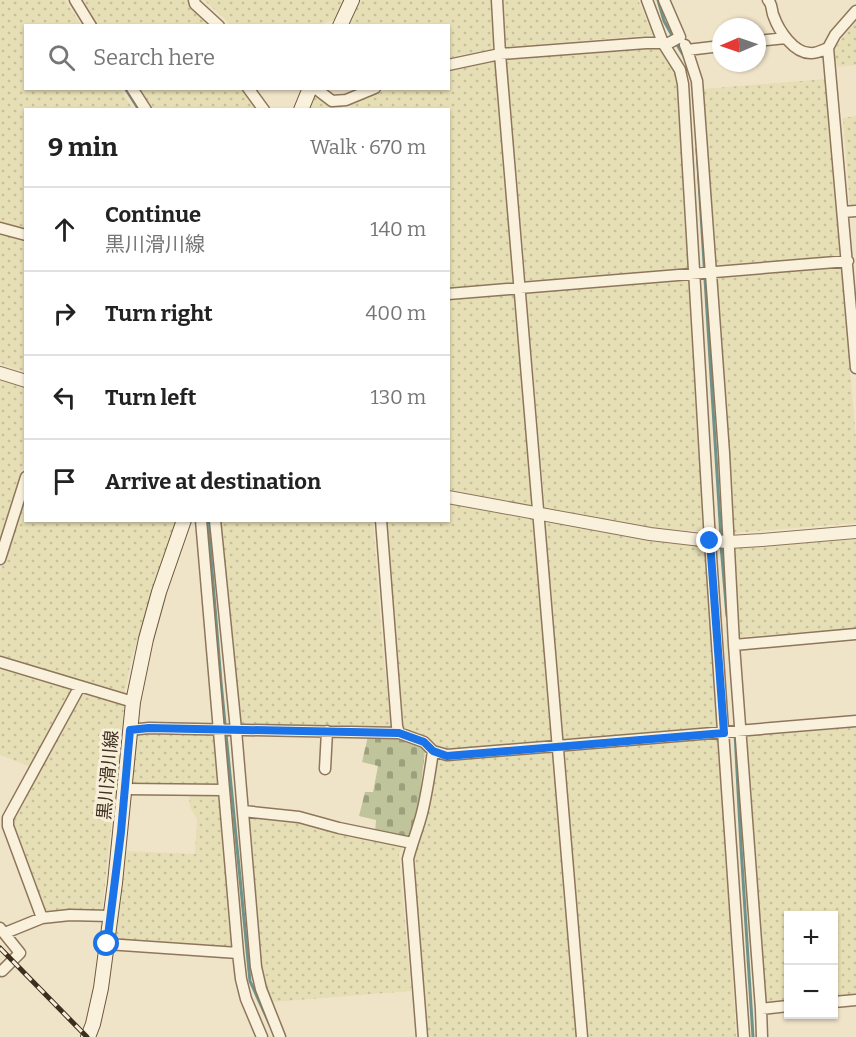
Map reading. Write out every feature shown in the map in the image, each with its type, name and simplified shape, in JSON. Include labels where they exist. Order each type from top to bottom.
[{"type":"main road","points":[[341,24],[352,0]]},
{"type":"main road","points":[[302,108],[309,90]]},
{"type":"main road","name":"黒川滑川線","points":[[88,1037],[101,988],[107,944],[133,702],[146,639],[159,592],[183,522]]},
{"type":"street","points":[[75,0],[90,24]]},
{"type":"street","points":[[194,0],[195,4],[217,24]]},
{"type":"street","points":[[497,0],[582,1037]]},
{"type":"street","points":[[647,0],[672,40],[687,50],[697,81],[712,272],[734,645],[762,1037]]},
{"type":"street","points":[[664,0],[683,84],[744,1037]]},
{"type":"street","points":[[768,0],[772,3],[773,16],[786,38],[796,48],[809,54],[828,48]]},
{"type":"street","points":[[856,11],[835,35],[828,48],[856,368]]},
{"type":"street","points":[[766,40],[786,38]]},
{"type":"street","points":[[450,65],[500,54],[672,40]]},
{"type":"street","points":[[687,50],[712,47]]},
{"type":"street","points":[[133,90],[145,108]]},
{"type":"street","points":[[249,90],[263,108]]},
{"type":"street","points":[[318,90],[333,101],[347,105],[372,90]]},
{"type":"street","points":[[843,212],[856,212]]},
{"type":"street","points":[[0,228],[24,234]]},
{"type":"street","points":[[450,294],[848,261]]},
{"type":"street","points":[[0,373],[24,380]]},
{"type":"street","points":[[0,559],[24,483]]},
{"type":"street","points":[[450,497],[650,534],[712,541],[729,542],[856,532]]},
{"type":"street","points":[[201,522],[241,979],[246,999],[262,1037]]},
{"type":"street","points":[[215,522],[256,967],[261,990],[280,1037]]},
{"type":"street","points":[[381,522],[396,720],[399,733]]},
{"type":"street","points":[[734,645],[856,634]]},
{"type":"street","points":[[0,662],[133,702]]},
{"type":"street","points":[[42,918],[8,826],[8,818],[80,686]]},
{"type":"street","points":[[130,730],[149,728],[399,733],[424,742],[433,751],[447,756],[856,721]]},
{"type":"street","points":[[325,769],[327,731]]},
{"type":"street","points":[[420,1037],[408,859],[422,813],[433,751]]},
{"type":"street","points":[[125,789],[224,790]]},
{"type":"street","points":[[243,811],[299,817],[412,843]]},
{"type":"street","points":[[2,971],[20,953],[3,930],[42,918],[70,915],[110,916]]},
{"type":"street","points":[[107,944],[238,953]]},
{"type":"street","points":[[838,1002],[856,1000]]},
{"type":"street","points":[[760,1008],[784,1006]]},
{"type":"shaded area","points":[[0,0],[65,0],[80,24],[24,24],[24,90],[121,90],[132,108],[24,108],[24,372],[0,364]]},
{"type":"shaded area","points":[[80,0],[189,0],[190,6],[212,24],[96,24]]},
{"type":"shaded area","points":[[204,0],[346,0],[336,19],[322,24],[229,24]]},
{"type":"shaded area","points":[[359,0],[491,0],[494,49],[450,58],[450,24],[348,24]]},
{"type":"shaded area","points":[[502,0],[638,0],[653,35],[505,47]]},
{"type":"shaded area","points":[[856,21],[856,65],[837,67],[833,52]]},
{"type":"shaded area","points":[[659,48],[677,77],[688,269],[526,281],[505,58]]},
{"type":"shaded area","points":[[495,60],[514,283],[450,288],[450,108],[350,108],[349,104],[386,90],[450,90],[450,69]]},
{"type":"shaded area","points":[[825,79],[842,257],[716,267],[703,89]]},
{"type":"shaded area","points":[[139,90],[242,90],[256,108],[151,108]]},
{"type":"shaded area","points":[[313,95],[330,104],[342,106],[342,108],[308,108]]},
{"type":"shaded area","points":[[856,116],[856,205],[850,206],[843,118]]},
{"type":"shaded area","points":[[841,265],[856,438],[856,523],[733,533],[715,276]]},
{"type":"shaded area","points":[[689,280],[704,531],[657,529],[545,508],[526,292]]},
{"type":"shaded area","points":[[515,292],[532,506],[450,491],[450,298]]},
{"type":"shaded area","points":[[0,379],[24,386],[24,461],[0,538]]},
{"type":"shaded area","points":[[24,492],[24,522],[178,522],[152,591],[131,661],[124,695],[0,656],[0,572]]},
{"type":"shaded area","points":[[450,502],[533,518],[552,743],[447,751],[435,748],[422,736],[401,731],[384,522],[450,522]]},
{"type":"shaded area","points":[[544,519],[626,536],[706,545],[719,728],[563,741]]},
{"type":"shaded area","points":[[218,522],[373,522],[391,729],[238,727]]},
{"type":"shaded area","points":[[856,537],[856,628],[740,637],[733,545]]},
{"type":"shaded area","points":[[0,666],[73,689],[31,767],[0,755]]},
{"type":"shaded area","points":[[80,692],[124,706],[102,912],[45,915],[12,820]]},
{"type":"shaded area","points":[[856,726],[856,995],[838,997],[838,911],[784,911],[784,1001],[766,1002],[747,735]]},
{"type":"shaded area","points":[[134,734],[214,735],[219,785],[129,784]]},
{"type":"shaded area","points":[[719,737],[736,1037],[587,1037],[564,751]]},
{"type":"shaded area","points":[[552,750],[577,1037],[427,1037],[412,858],[435,760]]},
{"type":"shaded area","points":[[189,794],[220,794],[232,949],[111,940],[123,851],[195,854],[197,819],[190,807]]},
{"type":"shaded area","points":[[248,816],[298,822],[403,845],[399,854],[411,991],[272,1002],[265,987],[259,963]]},
{"type":"green space","points":[[368,736],[397,738],[417,743],[425,751],[418,809],[408,837],[375,833],[376,820],[359,816],[365,792],[373,792],[378,766],[362,762]]},
{"type":"waterway","points":[[658,0],[664,21],[673,37]]},
{"type":"waterway","points":[[676,43],[685,58]]},
{"type":"waterway","points":[[126,90],[138,108]]},
{"type":"waterway","points":[[697,149],[721,538]]},
{"type":"waterway","points":[[208,522],[250,981],[270,1025]]},
{"type":"waterway","points":[[721,545],[727,616]]},
{"type":"waterway","points":[[735,733],[753,1037]]},
{"type":"railway","points":[[0,948],[87,1037]]},
{"type":"route","points":[[107,944],[121,832],[130,730],[149,728],[399,733],[424,742],[433,751],[447,756],[724,733],[710,541]]}]
